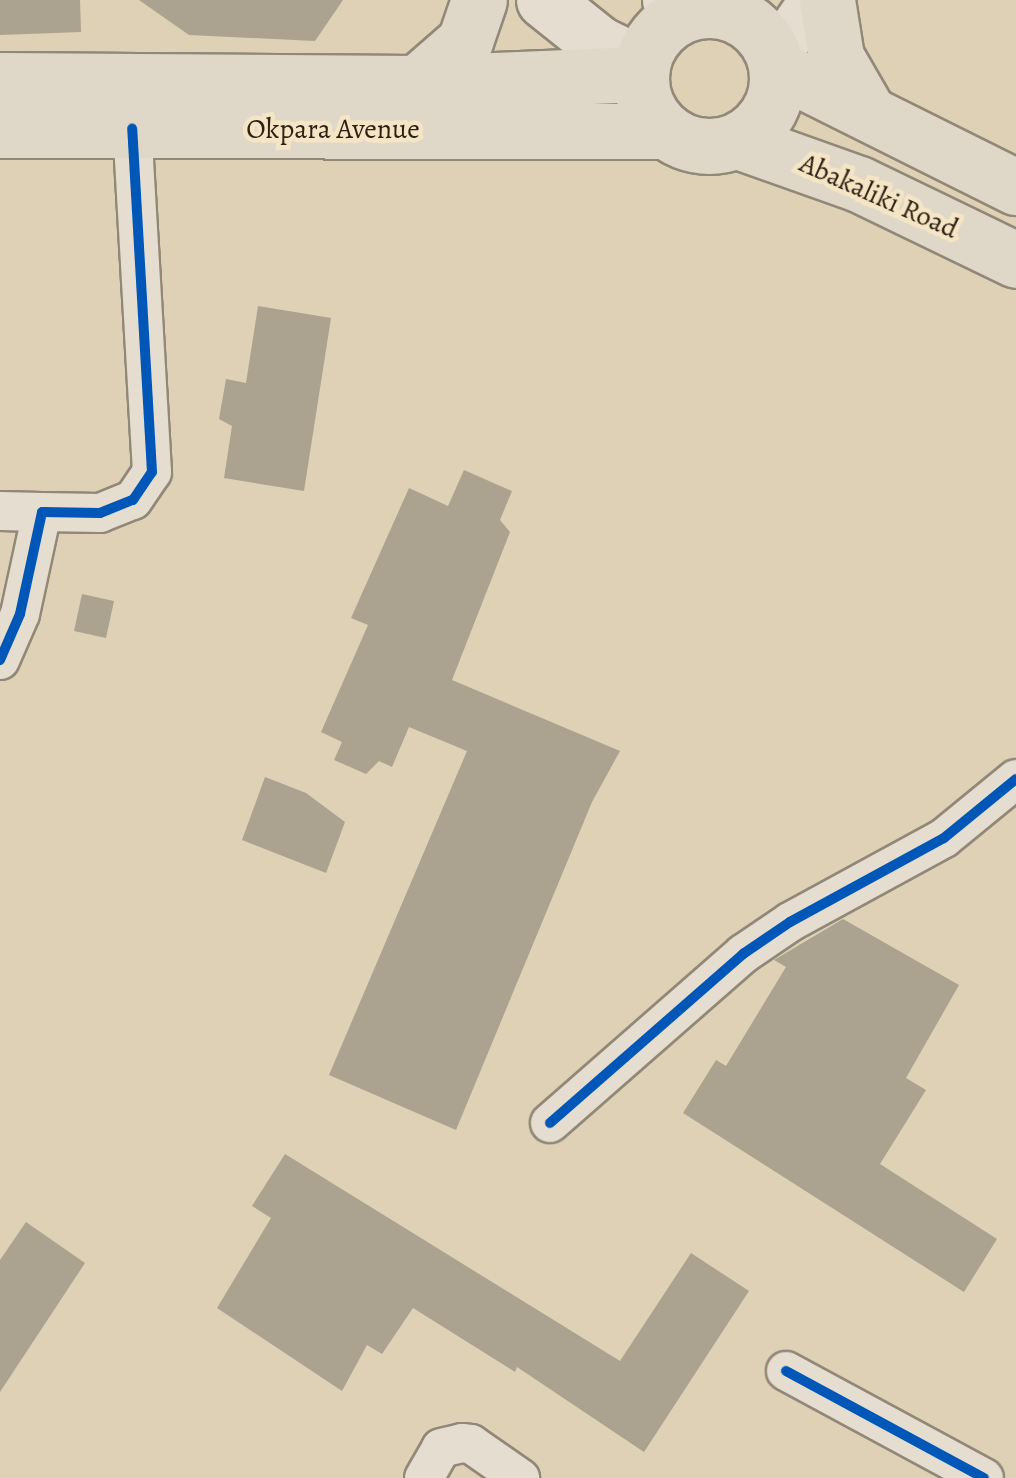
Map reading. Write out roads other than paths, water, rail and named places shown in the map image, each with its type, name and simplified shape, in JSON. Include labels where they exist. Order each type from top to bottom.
[{"type":"main road","points":[[417,83],[465,41],[479,0]]},
{"type":"main road","points":[[544,0],[599,44],[642,70]]},
{"type":"main road","points":[[827,0],[836,58],[866,109]]},
{"type":"main road","points":[[706,5],[755,27],[775,63],[772,105],[758,126],[738,141],[716,147],[694,146],[665,131],[646,104],[642,70],[656,34],[673,19],[706,5]]},
{"type":"main road","points":[[775,63],[1016,187]]},
{"type":"main road","name":"Okpara Avenue","points":[[0,80],[417,83],[642,70]]},
{"type":"main road","name":"Okpara Avenue","points":[[0,130],[665,131]]},
{"type":"main road","name":"Abakaliki Road","points":[[738,141],[859,184],[1016,260]]},
{"type":"street","points":[[775,63],[814,0]]},
{"type":"street","points":[[0,511],[100,513],[132,500],[152,472],[132,128]]},
{"type":"street","points":[[0,660],[20,614],[42,512]]},
{"type":"street","points":[[550,1123],[743,954],[790,922],[944,838],[1016,779]]},
{"type":"street","points":[[786,1370],[984,1478]]},
{"type":"street","points":[[424,1478],[436,1454],[462,1443],[520,1478]]}]
